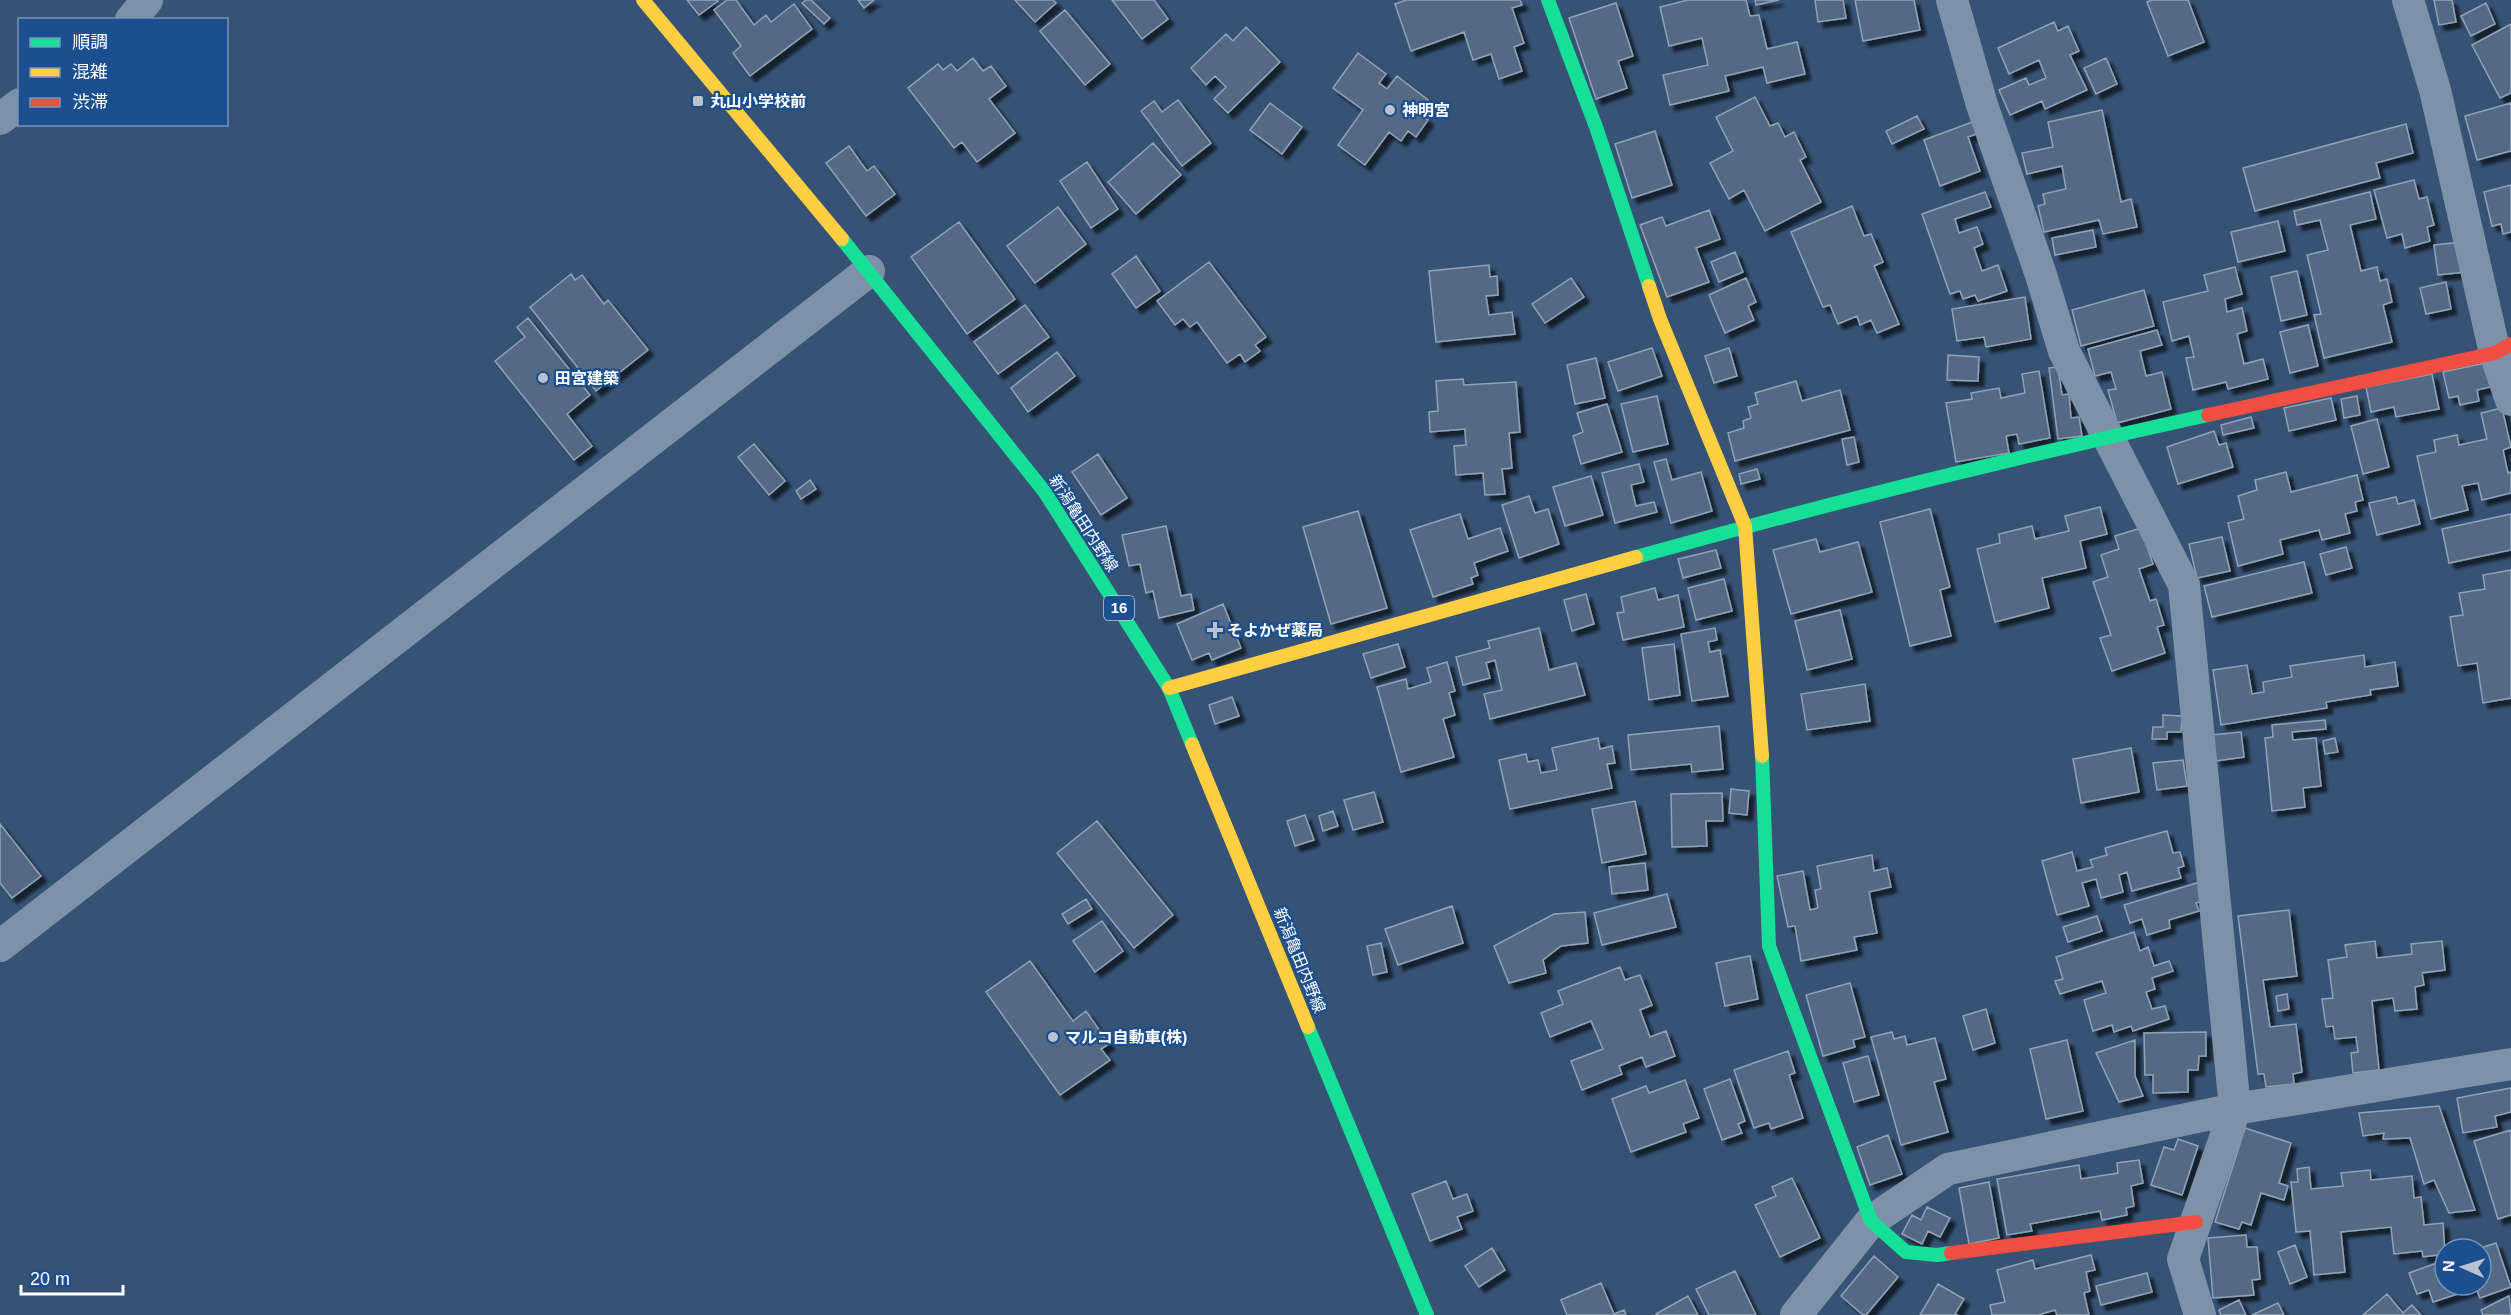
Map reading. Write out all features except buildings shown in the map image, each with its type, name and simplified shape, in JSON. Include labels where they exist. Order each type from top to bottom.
[{"type":"street","points":[[133,18],[147,0]]},
{"type":"street","name":"新潟亀田内野線","points":[[643,0],[869,271],[1044,491],[1169,688],[1427,1315]]},
{"type":"street","points":[[1548,0],[1596,127],[1660,319],[1745,526],[1764,780],[1768,946],[1872,1221],[1906,1252],[1937,1255],[2196,1222]]},
{"type":"street","points":[[1952,0],[1982,105],[2041,275],[2064,351],[2184,585],[2235,1109],[2183,1258],[2200,1315]]},
{"type":"street","points":[[2408,0],[2435,90],[2503,349],[2511,400]]},
{"type":"street","points":[[0,119],[18,106]]},
{"type":"street","points":[[0,946],[869,271]]},
{"type":"street","points":[[1169,688],[1745,526],[2108,436],[2503,349]]},
{"type":"street","points":[[1796,1315],[1872,1221],[1948,1169],[2235,1109],[2511,1064]]},
{"type":"traffic: fast","points":[[1548,0],[1596,127],[1649,286]]},
{"type":"traffic: fast","points":[[842,239],[1044,491],[1169,688],[1192,744]]},
{"type":"traffic: fast","points":[[1636,557],[1921,482],[2208,415]]},
{"type":"traffic: fast","points":[[1762,756],[1769,946],[1871,1221],[1906,1252],[1937,1255],[1951,1253]]},
{"type":"traffic: fast","points":[[1308,1027],[1427,1315]]},
{"type":"traffic: slow","points":[[643,0],[842,239]]},
{"type":"traffic: slow","points":[[1649,286],[1660,319],[1745,526],[1762,756]]},
{"type":"traffic: slow","points":[[1169,688],[1636,557]]},
{"type":"traffic: slow","points":[[1192,744],[1308,1027]]},
{"type":"traffic: jam","points":[[2208,415],[2495,353],[2511,344]]},
{"type":"traffic: jam","points":[[1951,1253],[2196,1222]]},
{"type":"place","name":"丸山小学校前","points":[[698,101]]},
{"type":"place","name":"神明宮","points":[[1390,110]]},
{"type":"place","name":"田宮建築","points":[[543,378]]},
{"type":"place","name":"そよかぜ薬局","points":[[1215,630]]},
{"type":"place","name":"マルコ自動車(株)","points":[[1053,1037]]}]
